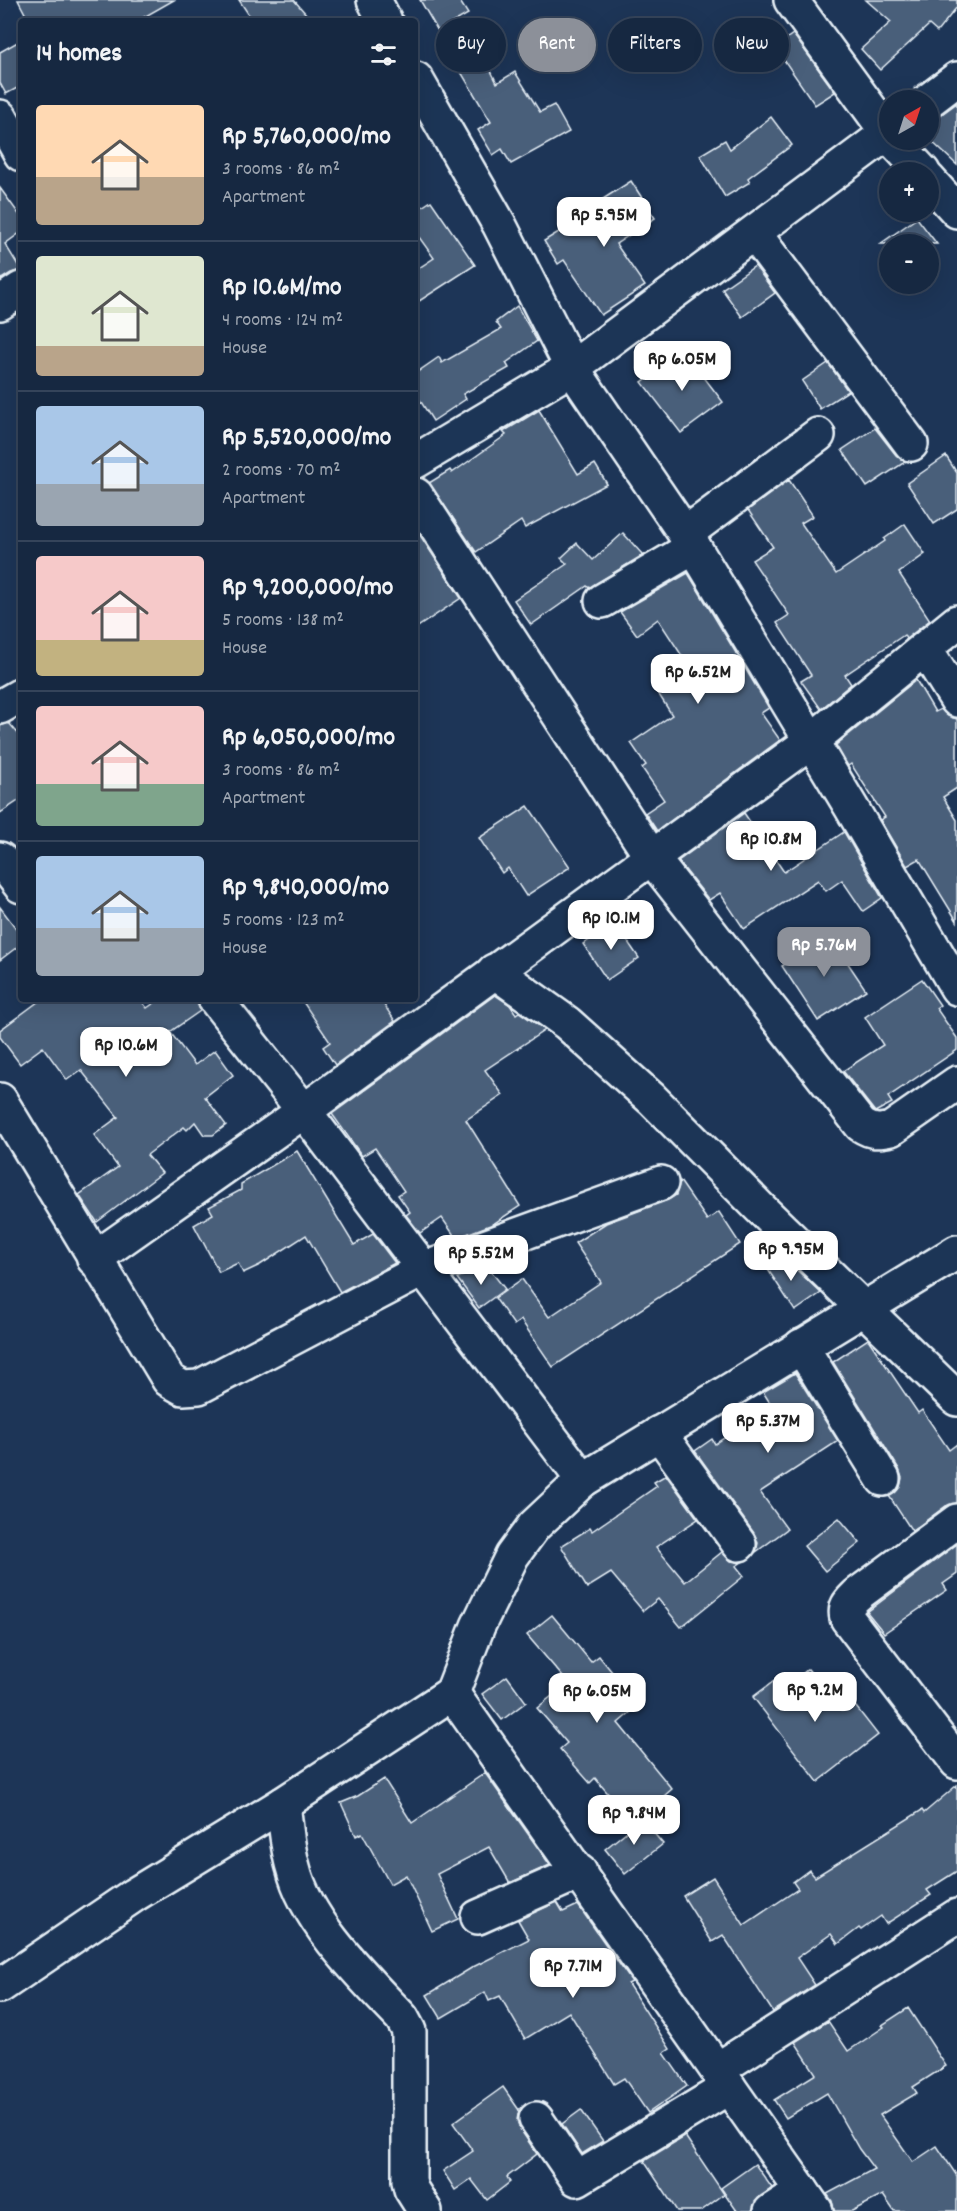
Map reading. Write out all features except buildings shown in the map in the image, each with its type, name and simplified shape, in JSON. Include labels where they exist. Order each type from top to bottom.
[{"type":"street","points":[[374,0],[383,18]]},
{"type":"street","points":[[791,0],[879,120]]},
{"type":"street","points":[[939,93],[957,79]]},
{"type":"street","points":[[418,82],[499,224],[572,368],[689,541],[957,988]]},
{"type":"street","points":[[0,117],[18,149]]},
{"type":"street","points":[[418,460],[572,368],[879,143]]},
{"type":"street","points":[[903,150],[914,162]]},
{"type":"street","points":[[939,191],[957,211]]},
{"type":"street","points":[[754,233],[911,444]]},
{"type":"street","points":[[0,303],[18,292]]},
{"type":"street","points":[[602,601],[689,541],[818,435]]},
{"type":"street","points":[[418,498],[652,858],[861,1125],[870,1131],[879,1132],[891,1129],[957,1083]]},
{"type":"street","points":[[94,1259],[304,1111],[811,741],[957,622]]},
{"type":"street","points":[[925,649],[957,700]]},
{"type":"street","points":[[0,707],[18,697]]},
{"type":"street","points":[[0,859],[18,882]]},
{"type":"street","points":[[494,971],[567,1023],[652,1099],[759,1207],[957,1399]]},
{"type":"street","points":[[217,1002],[304,1111],[583,1480]]},
{"type":"street","points":[[0,1100],[169,1380],[183,1388],[199,1387],[424,1269],[661,1183]]},
{"type":"street","points":[[0,1986],[134,1895],[283,1804],[452,1693],[478,1626],[512,1556],[534,1526],[583,1480],[957,1252]]},
{"type":"street","points":[[801,1346],[883,1479]]},
{"type":"street","points":[[659,1433],[739,1544]]},
{"type":"street","points":[[957,1521],[858,1594],[845,1610],[847,1618],[957,1762]]},
{"type":"street","points":[[452,1693],[580,1872],[809,2201],[771,2211]]},
{"type":"street","points":[[283,1804],[293,1869],[308,1903],[332,1940],[402,2018],[409,2031],[409,2181],[411,2189],[425,2211]]},
{"type":"street","points":[[478,1917],[580,1872]]},
{"type":"street","points":[[536,2119],[577,2179],[957,1916]]}]
